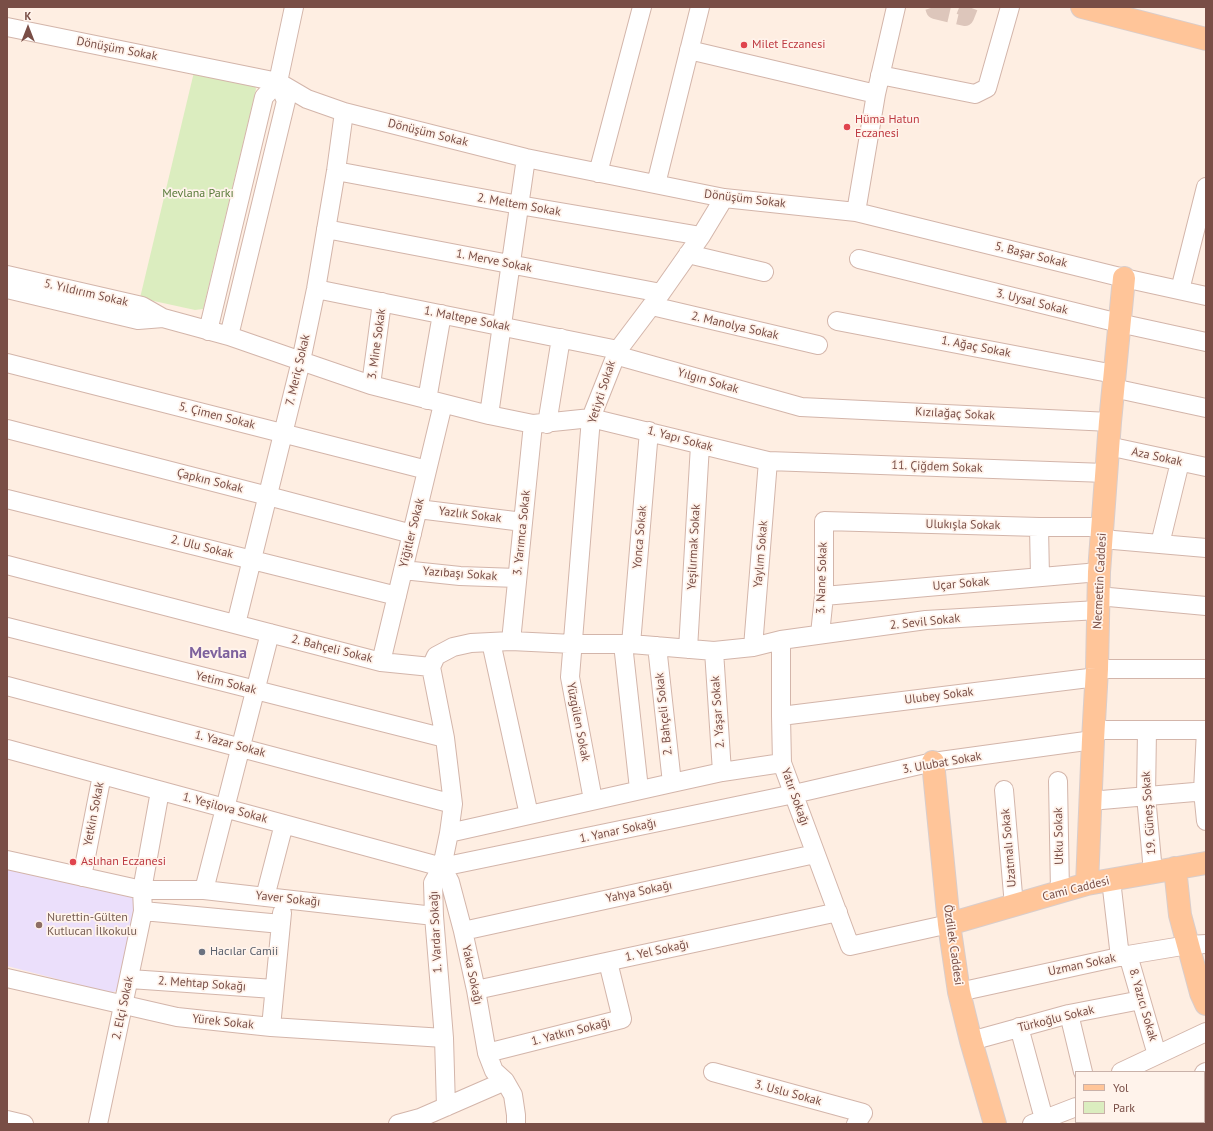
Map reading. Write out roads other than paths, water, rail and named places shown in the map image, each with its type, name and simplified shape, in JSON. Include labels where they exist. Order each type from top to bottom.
[{"type":"main road","points":[[1082,7],[1206,39]]},
{"type":"main road","name":"Necmettin Caddesi","points":[[1087,884],[1097,673],[1099,572],[1110,422],[1124,278]]},
{"type":"main road","name":"Özdilek Caddesi","points":[[933,762],[949,924],[960,992],[971,1041],[995,1124]]},
{"type":"main road","name":"Cami Caddesi","points":[[949,924],[1087,884],[1206,864]]},
{"type":"main road","points":[[1175,868],[1180,915],[1197,944],[1204,997]]},
{"type":"street","points":[[208,331],[264,97],[278,82],[294,7]]},
{"type":"street","points":[[598,173],[642,7]]},
{"type":"street","points":[[656,184],[700,7]]},
{"type":"street","points":[[856,212],[876,94],[896,7]]},
{"type":"street","points":[[880,75],[975,94],[987,88],[1010,7]]},
{"type":"street","name":"Dönüşüm Sokak","points":[[7,27],[278,82],[307,100],[344,112],[526,158],[724,198],[856,212]]},
{"type":"street","points":[[689,50],[876,94]]},
{"type":"street","points":[[229,336],[286,101],[278,82]]},
{"type":"street","name":"7. Meriç Sokak","points":[[236,624],[301,362],[316,289],[336,171],[344,112]]},
{"type":"street","points":[[489,415],[526,158]]},
{"type":"street","name":"2. Meltem Sokak","points":[[336,171],[519,205],[701,236]]},
{"type":"street","points":[[1180,290],[1206,187]]},
{"type":"street","name":"Yetiyti Sokak","points":[[573,644],[591,418],[616,352],[656,300],[701,236],[724,198]]},
{"type":"street","name":"5. Başar Sokak","points":[[856,212],[1124,278],[1206,296]]},
{"type":"street","name":"1. Merve Sokak","points":[[326,229],[511,264],[656,300]]},
{"type":"street","points":[[688,254],[764,272]]},
{"type":"street","name":"3. Uysal Sokak","points":[[859,259],[1119,323],[1206,342]]},
{"type":"street","name":"5. Yıldırım Sokak","points":[[7,275],[142,306],[163,318],[229,336],[371,385],[435,402],[489,415],[540,424],[591,418]]},
{"type":"street","name":"5. Yıldırım Sokak","points":[[7,289],[138,320],[163,318]]},
{"type":"street","name":"1. Maltepe Sokak","points":[[316,289],[560,338],[616,352]]},
{"type":"street","name":"2. Manolya Sokak","points":[[656,300],[818,345]]},
{"type":"street","name":"3. Mine Sokak","points":[[371,385],[382,302]]},
{"type":"street","name":"Yiğitler Sokak","points":[[381,662],[427,470],[435,402],[442,314]]},
{"type":"street","name":"1. Ağaç Sokak","points":[[837,321],[1114,381],[1206,408]]},
{"type":"street","name":"3. Yarımca Sokak","points":[[511,641],[523,522],[540,424],[560,338]]},
{"type":"street","name":"Yılgın Sokak","points":[[616,352],[801,407]]},
{"type":"street","name":"5. Çimen Sokak","points":[[7,363],[283,432],[427,470]]},
{"type":"street","name":"Kızılağaç Sokak","points":[[801,407],[1110,422]]},
{"type":"street","name":"1. Yapı Sokak","points":[[591,418],[768,461]]},
{"type":"street","name":"Çapkın Sokak","points":[[7,429],[412,534]]},
{"type":"street","name":"Yonca Sokak","points":[[639,790],[627,644],[649,431]]},
{"type":"street","name":"Yeşilırmak Sokak","points":[[688,649],[700,445]]},
{"type":"street","name":"Aza Sokak","points":[[1108,446],[1206,467]]},
{"type":"street","name":"11. Çiğdem Sokak","points":[[768,461],[1106,473]]},
{"type":"street","name":"Yaylım Sokak","points":[[753,647],[768,461]]},
{"type":"street","points":[[1160,544],[1180,462]]},
{"type":"street","name":"2. Ulu Sokak","points":[[7,499],[397,596]]},
{"type":"street","name":"Yazlık Sokak","points":[[418,509],[523,522]]},
{"type":"street","name":"Ulukışla Sokak","points":[[824,521],[1038,527],[1102,533],[1160,544],[1206,548]]},
{"type":"street","name":"3. Nane Sokak","points":[[820,634],[824,596],[824,521]]},
{"type":"street","points":[[1038,527],[1040,577]]},
{"type":"street","name":"2. Bahçeli Sokak","points":[[7,565],[381,662],[431,667]]},
{"type":"street","name":"Yazıbaşı Sokak","points":[[403,570],[460,576],[517,578]]},
{"type":"street","name":"Uçar Sokak","points":[[824,596],[1099,572]]},
{"type":"street","name":"2. Sevil Sokak","points":[[753,647],[781,640],[926,620],[1098,603],[1206,606]]},
{"type":"street","name":"Yetim Sokak","points":[[7,626],[445,738]]},
{"type":"street","points":[[204,890],[270,633]]},
{"type":"street","name":"Yatır Sokağı","points":[[781,640],[782,763],[850,946],[949,924]]},
{"type":"street","points":[[431,667],[436,656],[453,647],[471,643],[511,641],[573,644],[627,644],[714,651],[753,647]]},
{"type":"street","points":[[491,642],[528,815]]},
{"type":"street","name":"Yüzgülen Sokak","points":[[573,644],[570,678],[593,800]]},
{"type":"street","name":"2. Bahçeli Sokak","points":[[656,646],[672,782]]},
{"type":"street","name":"2. Yaşar Sokak","points":[[714,651],[722,772]]},
{"type":"street","name":"1. Vardar Sokağı","points":[[431,667],[445,738],[453,804],[450,833],[442,867],[433,883],[434,916],[444,1038],[446,1107]]},
{"type":"street","name":"Ulubey Sokak","points":[[781,716],[1097,673],[1206,669]]},
{"type":"street","name":"1. Yazar Sokak","points":[[7,686],[453,804]]},
{"type":"street","name":"3. Ulubat Sokak","points":[[794,794],[933,762],[1093,735],[1147,730],[1206,730]]},
{"type":"street","name":"19. Güneş Sokak","points":[[1147,730],[1146,796],[1153,872]]},
{"type":"street","points":[[1206,730],[1206,821]]},
{"type":"street","name":"1. Yeşilova Sokak","points":[[7,748],[442,867]]},
{"type":"street","points":[[450,833],[672,782],[722,772],[782,763]]},
{"type":"street","name":"Yetkin Sokak","points":[[82,877],[102,775]]},
{"type":"street","name":"Utku Sokak","points":[[1058,781],[1060,892]]},
{"type":"street","name":"Uzatmalı Sokak","points":[[1004,790],[1014,906]]},
{"type":"street","name":"2. Elçi Sokak","points":[[98,1124],[130,979],[143,910],[142,890],[160,791]]},
{"type":"street","points":[[1090,801],[1205,791]]},
{"type":"street","name":"1. Yanar Sokağı","points":[[442,867],[794,794]]},
{"type":"street","points":[[264,897],[284,824]]},
{"type":"street","name":"Yahya Sokağı","points":[[463,931],[815,854]]},
{"type":"street","name":"Yaver Sokağı","points":[[7,860],[142,890],[204,890],[434,916]]},
{"type":"street","name":"Yaka Sokağı","points":[[442,867],[450,882],[463,931],[476,990],[487,1053],[494,1071],[504,1081],[513,1095],[516,1124]]},
{"type":"street","name":"8. Yazıcı Sokak","points":[[1111,880],[1124,956],[1141,1000],[1157,1055]]},
{"type":"street","points":[[271,1027],[284,898]]},
{"type":"street","points":[[143,910],[281,924]]},
{"type":"street","name":"1. Yel Sokağı","points":[[476,990],[838,912]]},
{"type":"street","name":"Uzman Sokak","points":[[960,992],[1124,956],[1197,944]]},
{"type":"street","name":"1. Yatkın Sokağı","points":[[487,1053],[622,1019],[608,962]]},
{"type":"street","name":"Yürek Sokak","points":[[7,978],[178,1017],[271,1027],[444,1038]]},
{"type":"street","name":"2. Mehtap Sokağı","points":[[130,979],[274,989]]},
{"type":"street","name":"Türkoğlu Sokak","points":[[971,1041],[1069,1014],[1141,1000]]},
{"type":"street","points":[[1069,1014],[1083,1071]]},
{"type":"street","points":[[1019,1028],[1038,1122],[1075,1107]]},
{"type":"street","points":[[1123,1071],[1206,1032]]},
{"type":"street","name":"3. Uslu Sokak","points":[[713,1072],[859,1119]]},
{"type":"street","points":[[398,1124],[421,1121],[446,1107],[504,1081]]},
{"type":"street","points":[[7,1120],[24,1124]]},
{"type":"tunnel","points":[[934,7],[935,10],[965,17],[969,7]]},
{"type":"place","name":"Milet Eczanesi","points":[[744,45]]},
{"type":"place","name":"Hüma Hatun Eczanesi","points":[[847,127]]},
{"type":"place","name":"Aslıhan Eczanesi","points":[[73,862]]},
{"type":"place","name":"Nurettin-Gülten Kutlucan İlkokulu","points":[[39,925]]},
{"type":"place","name":"Hacılar Camii","points":[[202,952]]},
{"type":"district","name":"Mevlana","points":[[218,653]]},
{"type":"park label","name":"Mevlana Parkı","points":[[198,194]]}]
